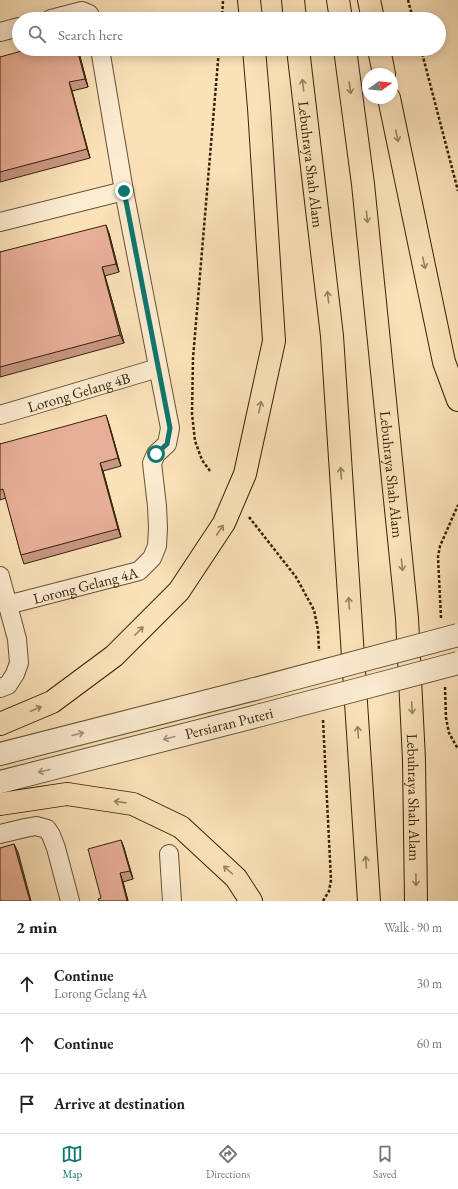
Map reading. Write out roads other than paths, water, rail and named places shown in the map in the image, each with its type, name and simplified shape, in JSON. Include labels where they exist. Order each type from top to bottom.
[{"type":"highway","points":[[249,0],[250,12]]},
{"type":"highway","points":[[293,0],[294,12]]},
{"type":"highway","points":[[338,0],[340,12]]},
{"type":"highway","points":[[369,0],[372,12]]},
{"type":"highway","points":[[0,724],[52,702],[114,656],[179,591],[224,523],[245,474],[274,342],[255,56]]},
{"type":"highway","name":"Lebuhraya Shah Alam","points":[[299,56],[332,336],[369,901]]},
{"type":"highway","name":"Lebuhraya Shah Alam","points":[[346,56],[364,184],[407,618],[414,760],[416,901]]},
{"type":"highway","points":[[380,56],[383,68]]},
{"type":"highway","points":[[390,104],[444,362],[458,400]]},
{"type":"highway","points":[[0,804],[67,794],[133,804],[181,827],[236,878],[251,901]]},
{"type":"street","points":[[0,32],[12,29]]},
{"type":"street","name":"Lorong Gelang 4A","points":[[7,605],[139,571],[152,558],[157,546],[157,506],[152,463],[156,454],[167,444],[170,428],[124,191],[101,56]]},
{"type":"street","points":[[0,222],[124,191]]},
{"type":"street","name":"Lorong Gelang 4B","points":[[0,415],[158,368]]},
{"type":"street","points":[[0,576],[17,640],[20,663],[8,685],[0,688]]},
{"type":"street","name":"Persiaran Puteri","points":[[0,754],[458,635]]},
{"type":"street","name":"Persiaran Puteri","points":[[0,782],[458,663]]},
{"type":"street","points":[[0,834],[36,826],[47,829],[52,835],[70,901]]},
{"type":"street","points":[[169,854],[172,901]]}]
